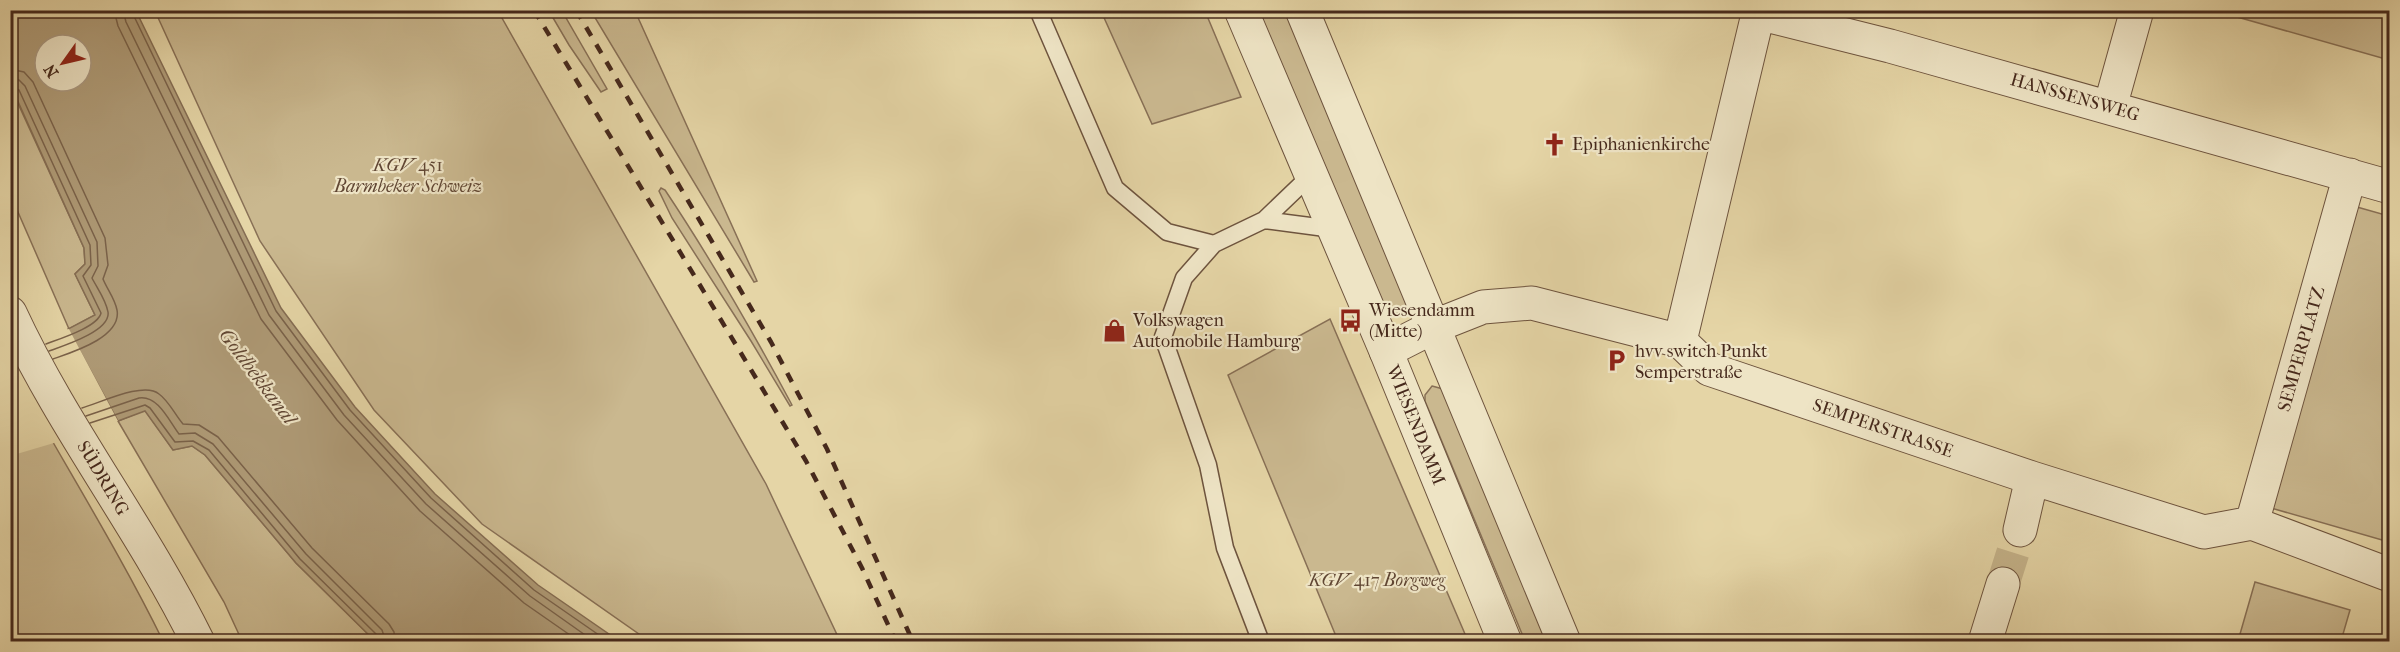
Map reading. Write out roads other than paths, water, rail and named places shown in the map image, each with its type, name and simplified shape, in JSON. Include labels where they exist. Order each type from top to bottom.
[{"type":"street","name":"WIESENDAMM","points":[[1240,10],[1386,351],[1505,642]]},
{"type":"street","points":[[1302,10],[1435,326],[1564,642]]},
{"type":"street","points":[[2110,107],[2136,10]]},
{"type":"street","points":[[1680,341],[1759,12]]},
{"type":"street","name":"HANSSENSWEG","points":[[1759,12],[2110,107],[2390,187]]},
{"type":"street","name":"SEMPERPLATZ","points":[[2252,523],[2350,175]]},
{"type":"street","name":"SEMPERSTRASSE","points":[[1386,351],[1435,326],[1483,307],[1532,303],[1680,341],[1709,369],[2032,478],[2204,532],[2252,523]]},
{"type":"street","name":"SÜDRING","points":[[16,325],[82,443],[162,573],[198,642]]},
{"type":"street","points":[[2020,530],[2032,478]]},
{"type":"street","points":[[2252,523],[2390,575]]},
{"type":"street","points":[[1985,642],[2003,584]]},
{"type":"lane","points":[[1038,10],[1115,188],[1167,232],[1214,244]]},
{"type":"lane","points":[[1261,642],[1226,548],[1208,465],[1163,337],[1184,278],[1214,244],[1264,220],[1311,175]]},
{"type":"lane","points":[[1264,220],[1333,229]]},
{"type":"water","name":"Goldbekkanal","points":[[11,11],[136,11],[281,308],[355,407],[435,494],[538,585],[619,641],[375,641],[296,563],[205,455],[192,446],[173,450],[145,411],[118,421],[68,329],[95,315],[75,274],[85,264],[84,248],[11,86]]},
{"type":"tunnel","points":[[2003,584],[2020,530]]},
{"type":"railway","points":[[534,10],[806,461],[862,568],[896,642]]},
{"type":"railway","points":[[576,10],[771,342],[827,449],[913,642]]},
{"type":"place","name":"Epiphanienkirche","points":[[1554,144]]},
{"type":"place","name":"Wiesendamm (Mitte)","points":[[1351,320]]},
{"type":"place","name":"Volkswagen Automobile Hamburg","points":[[1115,330]]},
{"type":"place","name":"hvv switch Punkt Semperstraße","points":[[1617,361]]},
{"type":"park label","name":"KGV 451 Barmbeker Schweiz","points":[[408,175]]},
{"type":"park label","name":"KGV 417 Borgweg","points":[[1377,580]]}]
